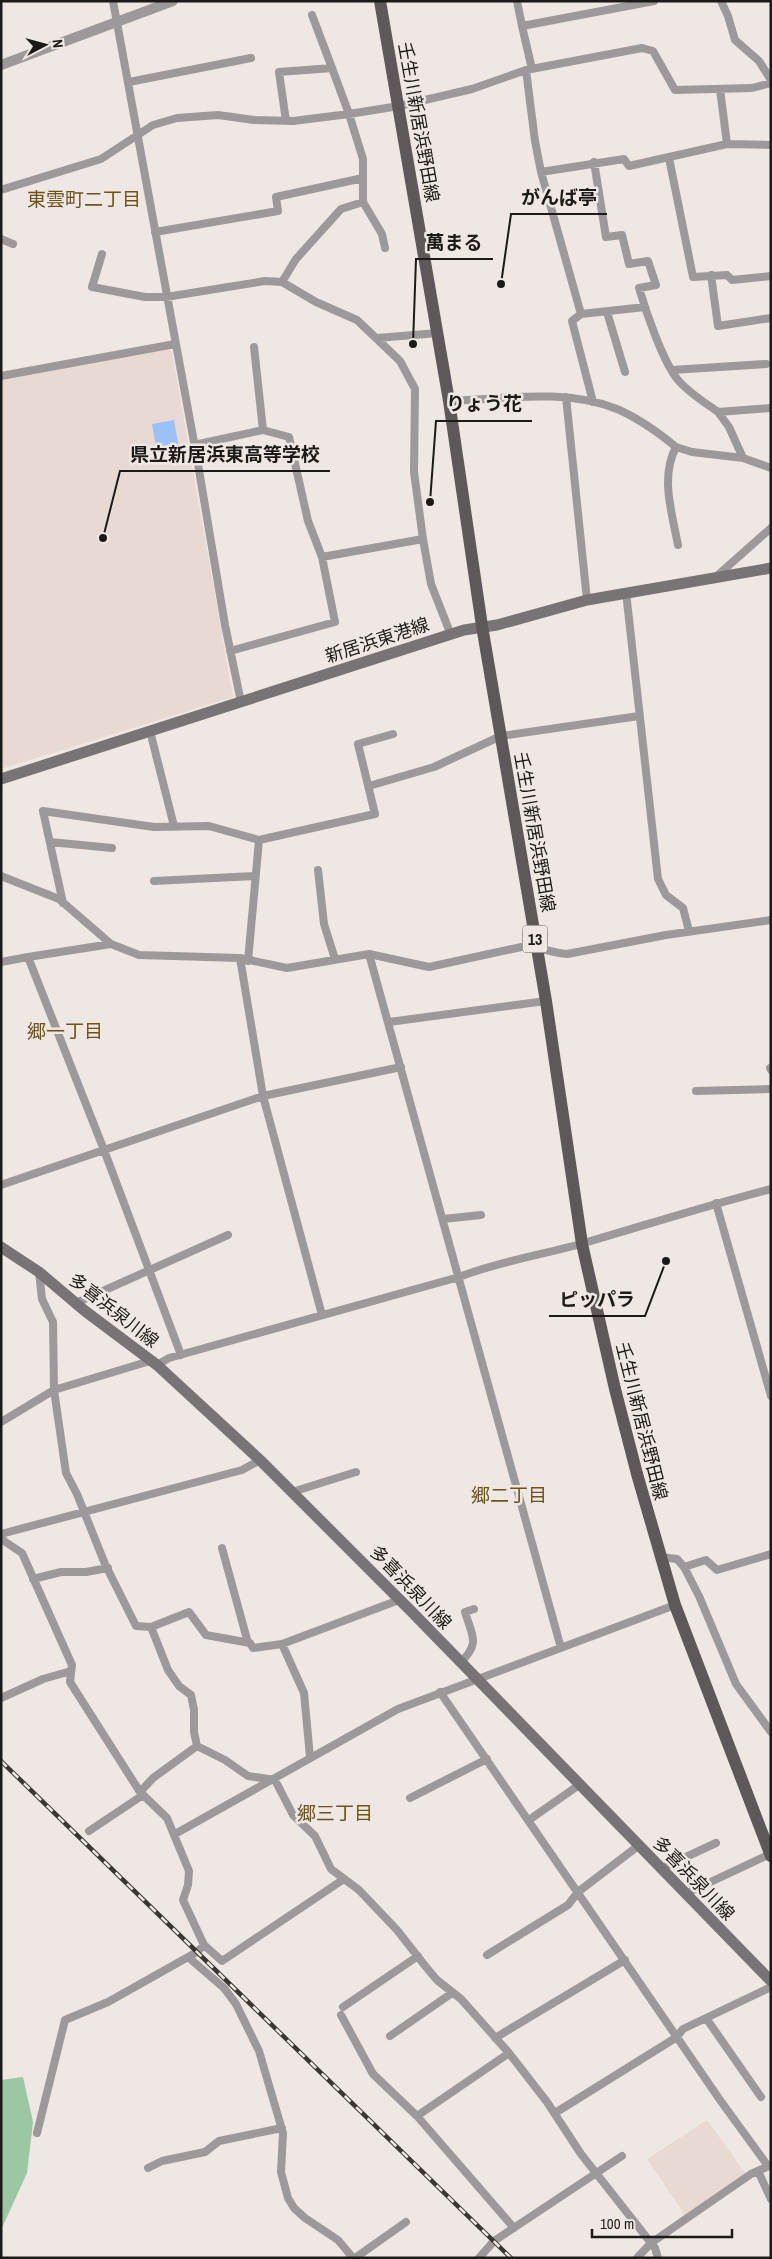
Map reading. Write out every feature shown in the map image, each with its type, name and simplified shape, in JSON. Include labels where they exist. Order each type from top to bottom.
[{"type":"main road","name":"壬生川新居浜野田線","points":[[380,1],[438,333],[482,626],[546,1001],[582,1244],[617,1398],[675,1604],[770,1855]]},
{"type":"main road","name":"新居浜東港線","points":[[1,779],[482,626],[497,625],[587,600],[626,592],[718,575],[771,568]]},
{"type":"main road","name":"多喜浜泉川線","points":[[1,1246],[39,1272],[153,1363],[260,1460],[771,1981]]},
{"type":"street","points":[[112,1],[129,82],[166,297],[230,651],[241,702]]},
{"type":"street","points":[[1,65],[116,24],[173,1]]},
{"type":"street","points":[[517,1],[529,69],[533,133],[541,172],[581,314]]},
{"type":"street","points":[[522,26],[654,1]]},
{"type":"street","points":[[1,190],[101,159],[137,133],[152,125],[177,118],[218,115],[254,120],[286,121],[349,114],[399,106],[472,89],[529,69],[642,48],[653,51],[675,90],[752,88],[771,81],[759,61],[735,40],[728,16],[721,1]]},
{"type":"street","points":[[312,15],[349,114],[363,159],[363,202],[382,234],[385,248]]},
{"type":"street","points":[[129,82],[251,58]]},
{"type":"street","points":[[286,121],[279,72],[332,68]]},
{"type":"street","points":[[720,90],[727,144]]},
{"type":"street","points":[[541,172],[594,162],[624,159],[629,166],[727,144],[771,146]]},
{"type":"street","points":[[669,158],[693,277],[727,274],[732,280],[771,276]]},
{"type":"street","points":[[594,162],[606,237],[622,235],[629,264],[648,262],[656,285],[639,288],[645,307],[672,370],[678,380],[693,395],[718,412],[732,433],[743,458]]},
{"type":"street","points":[[155,232],[278,211],[276,197],[363,178]]},
{"type":"street","points":[[282,282],[296,259],[341,208],[363,202]]},
{"type":"street","points":[[1,239],[14,244]]},
{"type":"street","points":[[102,254],[92,287],[145,297],[166,297],[265,282],[282,282],[316,302],[356,320],[400,361],[415,389],[414,472],[431,584],[451,635]]},
{"type":"street","points":[[711,275],[718,326],[771,318]]},
{"type":"street","points":[[593,402],[572,321],[581,314],[645,307]]},
{"type":"street","points":[[607,312],[625,372]]},
{"type":"street","points":[[377,338],[438,333]]},
{"type":"street","points":[[1,376],[175,344]]},
{"type":"street","points":[[254,347],[263,430]]},
{"type":"street","points":[[672,370],[766,364]]},
{"type":"street","points":[[566,397],[587,600]]},
{"type":"street","points":[[449,401],[566,397],[593,402],[618,409],[676,446],[692,452],[743,458],[771,468]]},
{"type":"street","points":[[718,412],[771,408]]},
{"type":"street","points":[[194,445],[263,430],[289,437],[308,521],[322,557],[335,622],[230,651]]},
{"type":"street","points":[[676,446],[669,459],[668,478],[678,545]]},
{"type":"street","points":[[718,575],[771,528]]},
{"type":"street","points":[[322,557],[423,539]]},
{"type":"street","points":[[626,592],[658,879],[666,895],[683,908],[689,931]]},
{"type":"street","points":[[369,786],[434,767],[501,736],[639,716]]},
{"type":"street","points":[[150,732],[174,826]]},
{"type":"street","points":[[63,902],[42,811],[154,827],[209,826],[259,840],[375,814],[358,744],[393,734]]},
{"type":"street","points":[[248,961],[259,840]]},
{"type":"street","points":[[50,842],[112,848]]},
{"type":"street","points":[[318,870],[324,924],[335,959]]},
{"type":"street","points":[[1,876],[63,902],[111,944],[139,955],[240,958],[287,968],[369,954],[430,967],[526,946],[537,946],[558,954],[566,954],[689,931],[771,920]]},
{"type":"street","points":[[154,881],[255,876]]},
{"type":"street","points":[[1,962],[111,944]]},
{"type":"street","points":[[369,954],[561,1648]]},
{"type":"street","points":[[28,958],[104,1150],[181,1355]]},
{"type":"street","points":[[240,958],[264,1096],[322,1315]]},
{"type":"street","points":[[389,1022],[546,1001]]},
{"type":"street","points":[[1,1185],[264,1096],[401,1067]]},
{"type":"street","points":[[696,1091],[771,1088]]},
{"type":"street","points":[[1,1422],[54,1390],[459,1277],[489,1266],[582,1244],[716,1203],[771,1189]]},
{"type":"street","points":[[716,1203],[771,1396]]},
{"type":"street","points":[[443,1219],[481,1215]]},
{"type":"street","points":[[76,1303],[149,1272],[228,1235]]},
{"type":"street","points":[[39,1272],[42,1299],[53,1322],[54,1390],[66,1473],[136,1626],[151,1627],[189,1612],[206,1635],[248,1643]]},
{"type":"street","points":[[260,1460],[242,1470],[1,1534],[4,1541],[22,1553],[72,1665],[70,1682],[142,1794],[167,1818],[175,1834],[189,1871],[188,1885],[182,1900],[204,1945],[222,1961],[344,1878]]},
{"type":"street","points":[[292,1492],[356,1472]]},
{"type":"street","points":[[222,1548],[248,1643],[253,1648],[282,1644],[399,1600]]},
{"type":"street","points":[[684,1567],[706,1560],[717,1570],[771,1554]]},
{"type":"street","points":[[661,1557],[676,1559],[684,1567],[699,1596],[736,1684],[771,1732]]},
{"type":"street","points":[[33,1579],[61,1572],[86,1572],[108,1568]]},
{"type":"street","points":[[175,1834],[398,1709],[675,1604]]},
{"type":"street","points":[[460,1663],[474,1647],[465,1612],[474,1609]]},
{"type":"street","points":[[151,1627],[168,1670],[179,1686],[191,1695],[197,1746]]},
{"type":"street","points":[[282,1644],[304,1693],[310,1757]]},
{"type":"street","points":[[1,1698],[43,1679],[71,1671]]},
{"type":"street","points":[[440,1692],[677,2037],[769,2166],[758,2171],[650,2243],[637,2258]]},
{"type":"street","points":[[197,1746],[226,1760],[248,1776],[273,1778],[294,1815],[315,1836],[331,1869],[359,1890],[397,1930],[437,1980],[469,2007],[509,2053],[555,2113],[566,2133],[596,2174],[650,2243],[658,2258]]},
{"type":"street","points":[[89,1831],[142,1794],[153,1778],[197,1746]]},
{"type":"street","points":[[410,1798],[487,1759]]},
{"type":"street","points":[[529,1820],[579,1785]]},
{"type":"street","points":[[660,1869],[716,1843]]},
{"type":"street","points":[[487,1955],[568,1905],[578,1892],[638,1846]]},
{"type":"street","points":[[685,1894],[770,1855]]},
{"type":"street","points":[[37,2133],[65,2020],[108,2002],[197,1952],[204,1945]]},
{"type":"street","points":[[418,1956],[342,2011],[373,2074],[417,2116],[514,2228]]},
{"type":"street","points":[[188,1957],[224,1988],[236,2004],[259,2051],[282,2128],[281,2172],[288,2198],[294,2208],[305,2218],[338,2240],[354,2258],[406,2222]]},
{"type":"street","points":[[495,2038],[625,1960]]},
{"type":"street","points":[[555,2113],[677,2037],[683,2029],[771,1987]]},
{"type":"street","points":[[390,2036],[452,1993]]},
{"type":"street","points":[[706,2018],[761,2097]]},
{"type":"street","points":[[417,2116],[509,2053]]},
{"type":"street","points":[[148,2168],[162,2161],[205,2152],[219,2141],[282,2128]]},
{"type":"street","points":[[479,2258],[494,2241],[622,2156]]},
{"type":"street","points":[[758,2171],[771,2199]]},
{"type":"shaded area","points":[[168,348],[172,352],[233,697],[1,769],[1,378]]},
{"type":"shaded area","points":[[707,2120],[746,2174],[685,2215],[647,2159]]},
{"type":"green space","points":[[23,2077],[33,2122],[27,2173],[1,2230],[1,2080]]},
{"type":"water","points":[[174,420],[180,454],[158,458],[152,424]]},
{"type":"railway","points":[[1,1761],[511,2258]]},
{"type":"place","name":"がんば亭","points":[[501,284]]},
{"type":"place","name":"萬まる","points":[[413,344]]},
{"type":"place","name":"りょう花","points":[[430,502]]},
{"type":"place","name":"県立新居浜東高等学校","points":[[103,538]]},
{"type":"place","name":"ピッパラ","points":[[666,1261]]},
{"type":"district","name":"東雲町二丁目","points":[[84,199]]},
{"type":"district","name":"郷一丁目","points":[[65,1031]]},
{"type":"district","name":"郷二丁目","points":[[509,1495]]},
{"type":"district","name":"郷三丁目","points":[[335,1813]]}]
